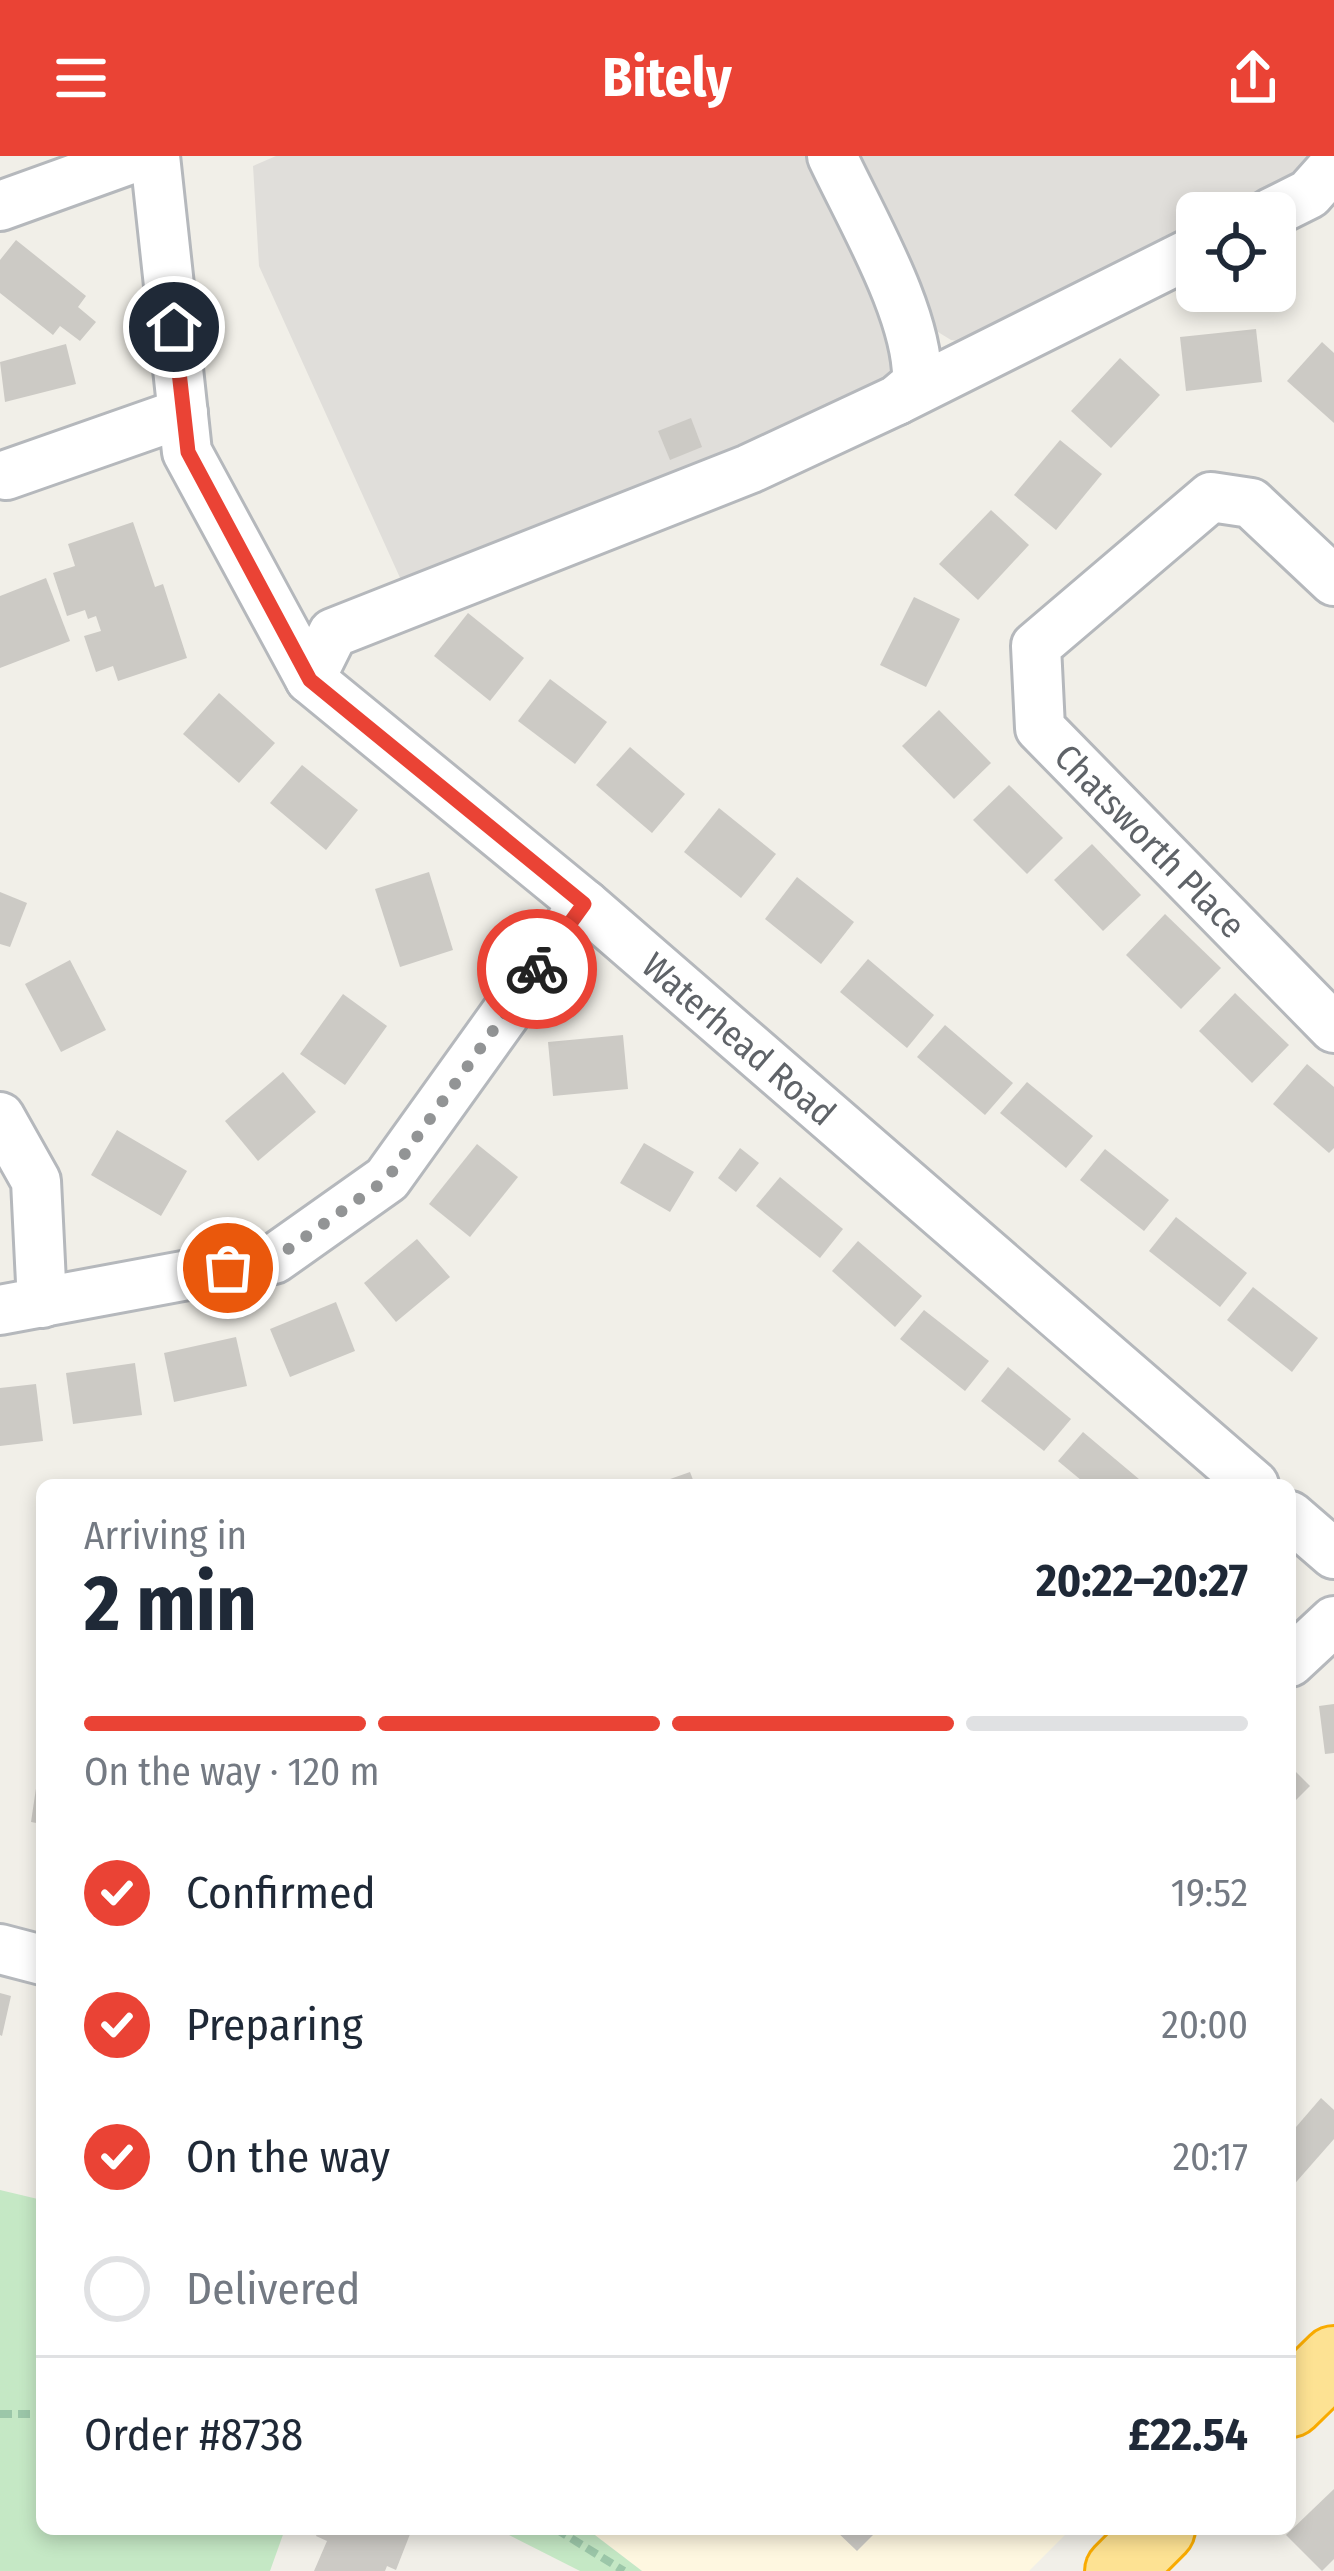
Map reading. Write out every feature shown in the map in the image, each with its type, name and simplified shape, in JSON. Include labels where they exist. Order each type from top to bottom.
[{"type":"highway","points":[[1296,2397],[1334,2360]]},
{"type":"highway","points":[[1119,2571],[1155,2535]]},
{"type":"street","points":[[0,206],[140,156]]},
{"type":"street","name":"Waterhead Road","points":[[155,156],[188,452],[310,680],[584,904],[1247,1479]]},
{"type":"street","points":[[832,156],[910,328],[919,360],[917,383],[897,400]]},
{"type":"street","points":[[1296,201],[1310,194],[1333,167]]},
{"type":"street","points":[[310,680],[333,633],[749,469],[1176,260]]},
{"type":"street","points":[[6,475],[183,413]]},
{"type":"street","name":"Chatsworth Place","points":[[1334,581],[1251,503],[1211,497],[1036,646],[1040,728],[1334,1028]]},
{"type":"street","points":[[0,1117],[36,1181],[21,1306],[274,1259],[387,1179],[584,904]]},
{"type":"street","points":[[1296,1521],[1334,1554]]},
{"type":"street","points":[[1296,1656],[1334,1621]]},
{"type":"street","points":[[0,1948],[36,1958]]},
{"type":"path","points":[[0,2414],[36,2414]]},
{"type":"path","points":[[566,2535],[624,2571]]},
{"type":"shaded area","points":[[276,156],[1334,156],[1315,174],[1278,192],[1176,192],[1176,242],[972,343],[951,340],[925,324],[895,375],[871,401],[406,591],[259,266],[253,166]]},
{"type":"shaded area","points":[[595,2535],[1065,2535],[1029,2571],[642,2571]]},
{"type":"green space","points":[[0,2190],[36,2199],[36,2535],[283,2535],[270,2571],[0,2571]]},
{"type":"green space","points":[[509,2535],[595,2535],[642,2571],[580,2571]]},
{"type":"building","points":[[16,240],[86,296],[78,307],[96,322],[80,341],[60,326],[53,335],[0,293],[0,260]]},
{"type":"building","points":[[1256,329],[1262,382],[1186,391],[1180,337]]},
{"type":"building","points":[[1322,342],[1334,353],[1334,423],[1287,381]]},
{"type":"building","points":[[66,344],[76,384],[5,402],[0,362]]},
{"type":"building","points":[[1120,358],[1160,395],[1111,448],[1071,411]]},
{"type":"building","points":[[691,418],[702,447],[670,460],[658,431]]},
{"type":"building","points":[[1060,440],[1102,474],[1056,530],[1014,495]]},
{"type":"building","points":[[991,510],[1029,545],[978,600],[939,564]]},
{"type":"building","points":[[133,522],[155,587],[163,584],[187,658],[118,681],[113,666],[96,672],[84,636],[101,631],[96,616],[88,619],[85,610],[67,616],[53,573],[75,566],[68,544]]},
{"type":"building","points":[[46,578],[70,641],[0,668],[0,596]]},
{"type":"building","points":[[914,597],[960,619],[926,687],[880,665]]},
{"type":"building","points":[[468,613],[524,658],[490,701],[434,656]]},
{"type":"building","points":[[550,679],[607,722],[575,764],[518,721]]},
{"type":"building","points":[[219,693],[275,743],[239,783],[183,734]]},
{"type":"building","points":[[939,710],[991,763],[954,799],[902,746]]},
{"type":"building","points":[[630,747],[685,794],[652,833],[596,785]]},
{"type":"building","points":[[302,765],[358,810],[326,850],[270,803]]},
{"type":"building","points":[[1009,785],[1063,838],[1027,874],[973,820]]},
{"type":"building","points":[[719,808],[776,854],[741,898],[684,852]]},
{"type":"building","points":[[1092,844],[1141,895],[1103,931],[1054,880]]},
{"type":"building","points":[[429,872],[453,950],[400,967],[375,889]]},
{"type":"building","points":[[797,877],[854,922],[821,964],[765,919]]},
{"type":"building","points":[[0,892],[27,903],[10,947],[0,944]]},
{"type":"building","points":[[1165,914],[1221,968],[1181,1009],[1126,955]]},
{"type":"building","points":[[868,959],[934,1015],[907,1048],[840,992]]},
{"type":"building","points":[[70,960],[106,1030],[61,1052],[25,984]]},
{"type":"building","points":[[1235,993],[1289,1045],[1252,1083],[1199,1031]]},
{"type":"building","points":[[343,994],[387,1026],[345,1085],[300,1054]]},
{"type":"building","points":[[945,1025],[1013,1083],[985,1115],[917,1057]]},
{"type":"building","points":[[623,1035],[628,1089],[553,1096],[548,1042]]},
{"type":"building","points":[[1307,1064],[1334,1087],[1334,1148],[1329,1153],[1273,1104]]},
{"type":"building","points":[[283,1072],[316,1112],[258,1161],[225,1121]]},
{"type":"building","points":[[1027,1082],[1093,1136],[1066,1168],[1000,1113]]},
{"type":"building","points":[[117,1130],[187,1171],[161,1216],[91,1175]]},
{"type":"building","points":[[644,1143],[694,1172],[670,1212],[620,1183]]},
{"type":"building","points":[[477,1144],[518,1177],[470,1237],[429,1204]]},
{"type":"building","points":[[740,1148],[759,1163],[736,1192],[718,1178]]},
{"type":"building","points":[[1105,1149],[1169,1200],[1144,1231],[1080,1180]]},
{"type":"building","points":[[780,1177],[843,1229],[820,1258],[756,1206]]},
{"type":"building","points":[[1176,1217],[1247,1273],[1220,1307],[1149,1251]]},
{"type":"building","points":[[417,1239],[450,1277],[396,1322],[364,1283]]},
{"type":"building","points":[[858,1241],[922,1296],[895,1327],[832,1271]]},
{"type":"building","points":[[1253,1287],[1318,1338],[1292,1372],[1227,1320]]},
{"type":"building","points":[[336,1302],[355,1351],[290,1377],[270,1329]]},
{"type":"building","points":[[924,1310],[989,1361],[965,1391],[900,1339]]},
{"type":"building","points":[[236,1337],[247,1386],[174,1402],[164,1353]]},
{"type":"building","points":[[135,1363],[142,1415],[73,1424],[66,1373]]},
{"type":"building","points":[[1008,1367],[1071,1419],[1044,1451],[981,1401]]},
{"type":"building","points":[[36,1384],[43,1441],[0,1446],[0,1388]]},
{"type":"building","points":[[1083,1432],[1139,1479],[1080,1479],[1058,1461]]},
{"type":"building","points":[[1334,1704],[1334,1753],[1325,1754],[1319,1706]]},
{"type":"building","points":[[1296,1772],[1310,1786],[1296,1800]]},
{"type":"building","points":[[0,1993],[11,1996],[2,2036],[0,2035]]},
{"type":"building","points":[[1321,2098],[1334,2110],[1334,2139],[1296,2182],[1296,2127]]},
{"type":"building","points":[[1334,2489],[1334,2559],[1322,2571],[1286,2535],[1296,2535],[1296,2525]]},
{"type":"building","points":[[410,2535],[396,2570],[387,2566],[385,2571],[314,2571],[327,2541],[316,2536]]},
{"type":"building","points":[[840,2535],[873,2535],[857,2551]]},
{"type":"way so far","points":[[228,1268],[274,1259],[387,1179],[537,969]]},
{"type":"route","points":[[174,327],[188,452],[310,680],[584,904],[537,969]]}]
